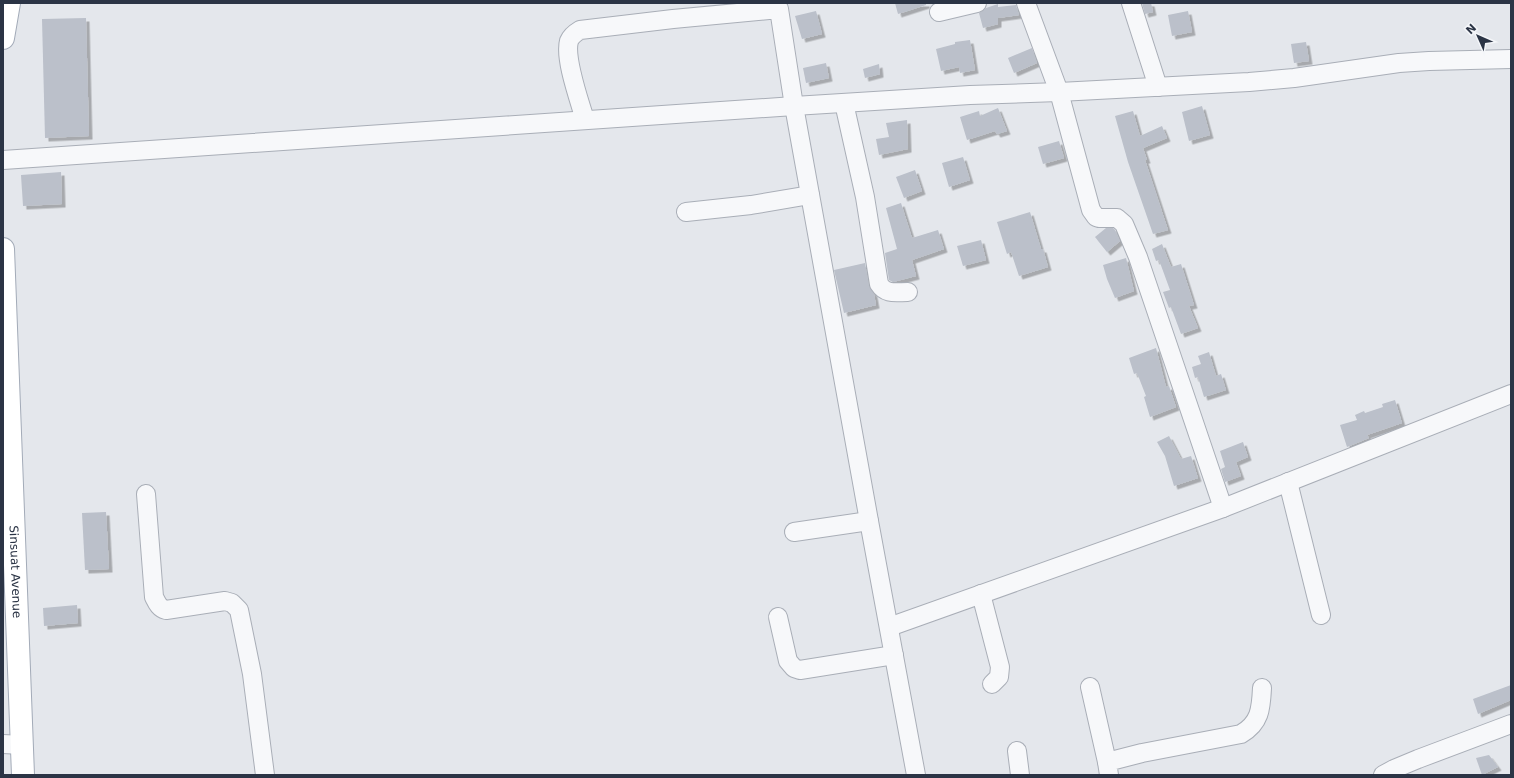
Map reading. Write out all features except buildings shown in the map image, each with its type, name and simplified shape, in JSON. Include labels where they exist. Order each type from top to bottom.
[{"type":"main road","points":[[3,34],[9,3]]},
{"type":"main road","name":"Sinsuat Avenue","points":[[3,249],[12,744],[23,775]]},
{"type":"street","points":[[939,12],[977,3]]},
{"type":"street","points":[[1026,3],[1059,92],[1091,210],[1096,217],[1119,219],[1124,224],[1138,257],[1223,508]]},
{"type":"street","points":[[1131,3],[1158,87]]},
{"type":"street","points":[[585,120],[572,76],[568,52],[571,37],[580,30],[779,6],[794,106],[916,775]]},
{"type":"street","points":[[3,160],[794,106],[970,95],[1158,87],[1294,78],[1429,60],[1511,58]]},
{"type":"street","points":[[844,103],[864,197],[879,284],[884,291],[908,292]]},
{"type":"street","points":[[686,212],[751,205],[810,195]]},
{"type":"street","points":[[889,627],[1223,508],[1511,394]]},
{"type":"street","points":[[1288,482],[1321,616]]},
{"type":"street","points":[[146,494],[154,597],[156,603],[161,608],[166,610],[225,601],[232,603],[239,610],[252,674],[265,775]]},
{"type":"street","points":[[794,532],[869,521]]},
{"type":"street","points":[[981,594],[1000,667],[999,677],[992,684]]},
{"type":"street","points":[[778,617],[788,661],[800,670],[894,655]]},
{"type":"street","points":[[1090,687],[1108,768],[1142,753],[1241,734],[1253,725],[1258,716],[1261,707],[1262,688]]},
{"type":"street","points":[[1383,775],[1418,759],[1511,724]]},
{"type":"street","points":[[1017,751],[1020,775]]}]
